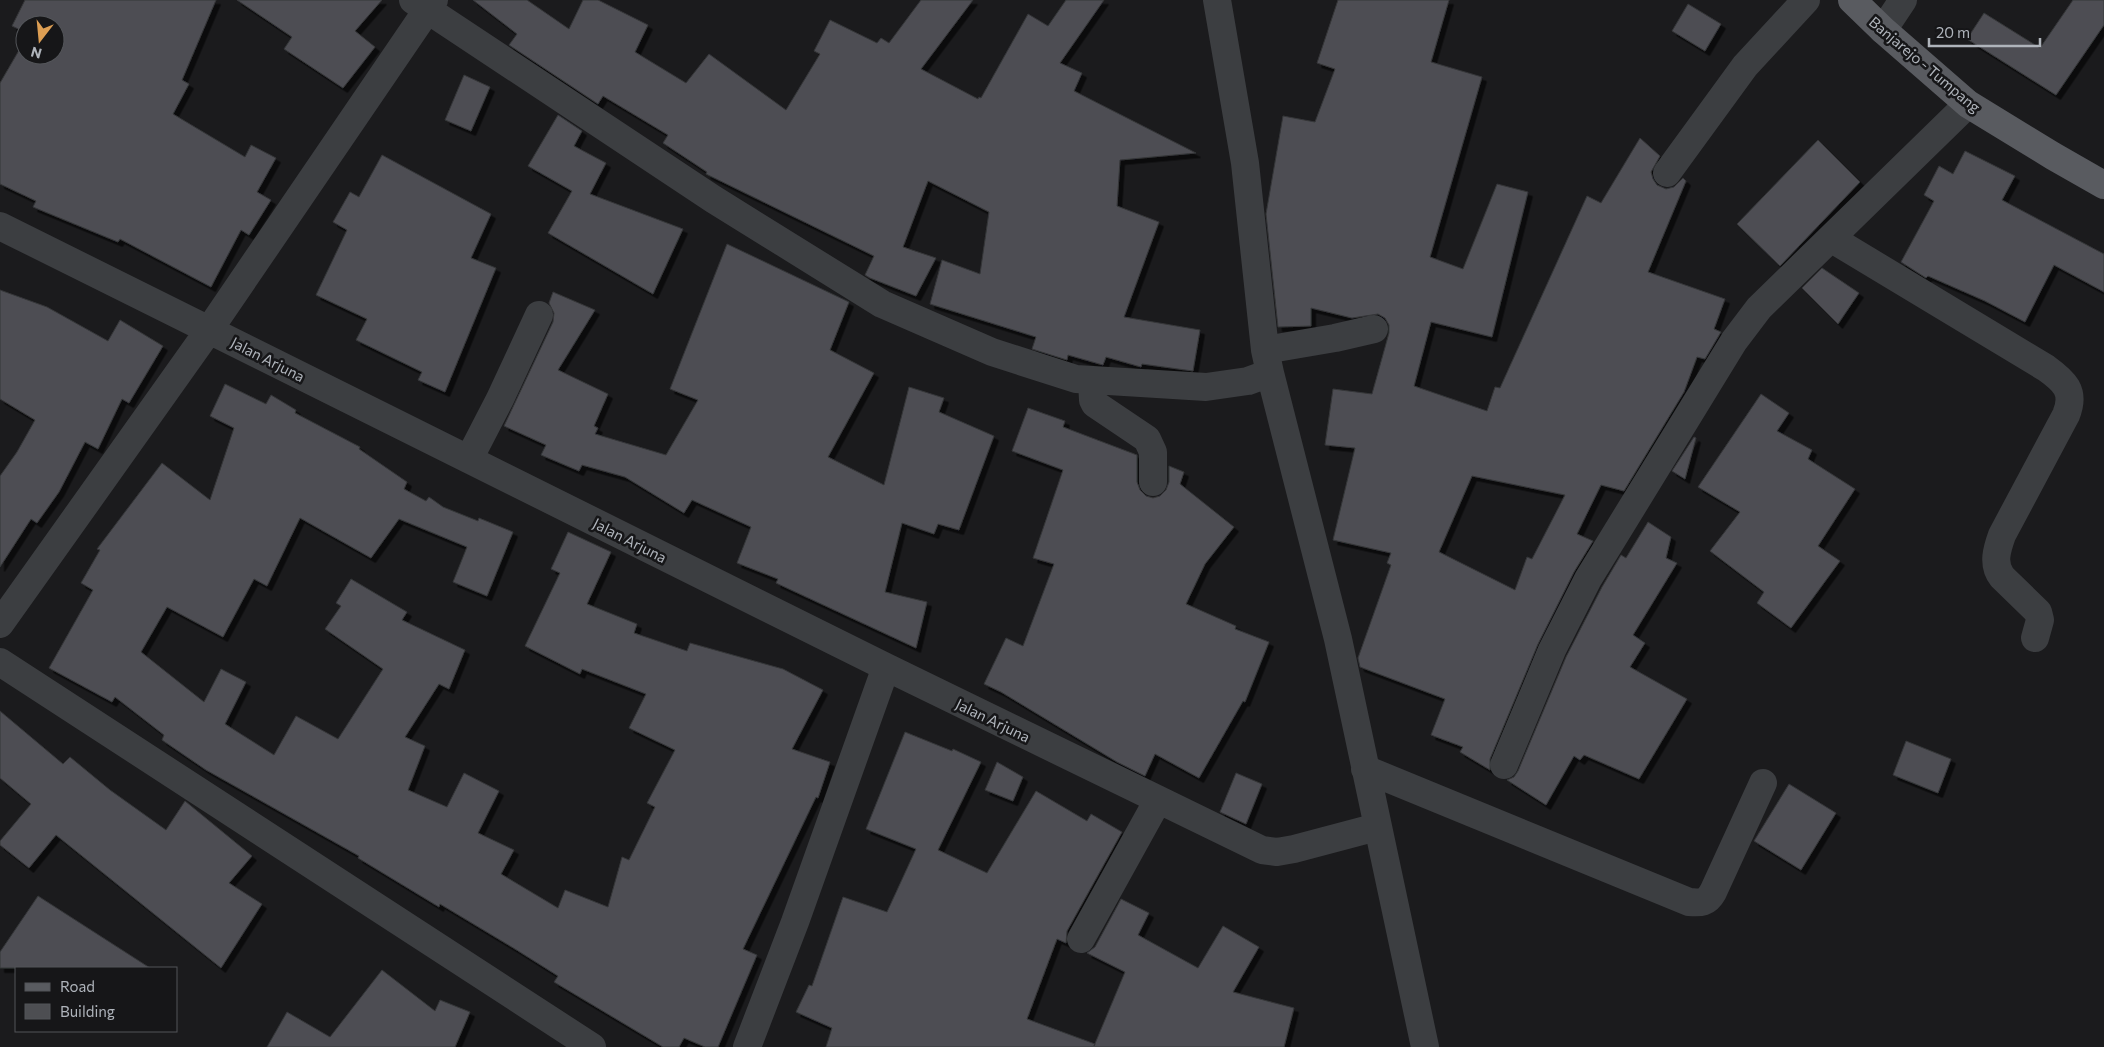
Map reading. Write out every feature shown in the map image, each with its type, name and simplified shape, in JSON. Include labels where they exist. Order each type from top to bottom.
[{"type":"main road","name":"Banjarejo - Tumpang","points":[[1852,0],[1883,30],[1968,104],[2104,185]]},
{"type":"street","points":[[1217,0],[1246,163],[1261,368],[1338,639],[1365,769],[1373,828],[1425,1047]]},
{"type":"street","points":[[1667,173],[1746,66],[1806,0]]},
{"type":"street","points":[[1883,30],[1903,0]]},
{"type":"street","points":[[0,624],[209,330],[424,3],[713,199],[882,304],[992,352],[1076,379],[1206,387],[1261,368],[1335,338],[1374,329]]},
{"type":"street","points":[[1504,764],[1552,650],[1588,579],[1734,341],[1759,308],[1832,239],[1968,104]]},
{"type":"street","name":"Jalan Arjuna","points":[[0,226],[886,667],[1262,850],[1277,852],[1328,841],[1373,828]]},
{"type":"street","points":[[1832,239],[2046,368],[2065,383],[2068,389],[2069,406],[2066,415],[2002,535],[1997,556],[1998,571],[2002,577],[2038,612],[2040,620],[2035,638]]},
{"type":"street","points":[[469,459],[500,399],[538,315]]},
{"type":"street","points":[[1092,380],[1095,404],[1147,439],[1152,452],[1153,482]]},
{"type":"street","points":[[0,662],[592,1047]]},
{"type":"street","points":[[747,1047],[795,922],[886,667]]},
{"type":"street","points":[[1365,769],[1689,902],[1698,903],[1707,900],[1713,892],[1764,783]]},
{"type":"street","points":[[1081,939],[1158,800]]},
{"type":"building","points":[[25,0],[216,0],[182,80],[189,84],[173,114],[245,157],[251,145],[276,158],[257,192],[271,200],[249,235],[241,230],[211,287],[120,239],[118,242],[33,207],[36,201],[0,184],[0,83],[15,57],[15,65],[65,65],[65,15],[18,15]]},
{"type":"building","points":[[237,0],[382,0],[355,31],[375,47],[343,88],[284,49],[292,37]]},
{"type":"building","points":[[473,0],[527,0],[569,29],[583,0],[598,0],[648,25],[635,52],[686,83],[709,54],[786,110],[820,54],[814,51],[830,20],[877,43],[881,38],[889,43],[921,0],[973,0],[921,69],[978,99],[979,97],[981,98],[1028,14],[1048,26],[1066,0],[1104,0],[1060,63],[1082,73],[1074,91],[1196,153],[1120,160],[1117,206],[1159,222],[1124,317],[1200,330],[1193,371],[1142,364],[1141,367],[1106,357],[1103,365],[1068,355],[1067,360],[1032,349],[1036,337],[930,304],[942,260],[980,274],[989,212],[928,181],[903,247],[936,258],[916,296],[870,278],[865,275],[874,256],[706,174],[707,172],[663,143],[668,135],[603,96],[598,104],[509,45],[517,34]]},
{"type":"building","points":[[1338,0],[1449,0],[1431,62],[1482,77],[1430,257],[1463,269],[1497,184],[1528,192],[1492,337],[1431,322],[1414,386],[1487,411],[1495,387],[1500,388],[1587,196],[1601,203],[1640,138],[1660,156],[1651,172],[1657,185],[1666,189],[1674,187],[1683,178],[1686,181],[1648,272],[1725,299],[1714,329],[1721,332],[1705,359],[1697,357],[1684,392],[1624,491],[1601,485],[1577,534],[1593,541],[1574,572],[1538,644],[1490,759],[1490,770],[1460,752],[1463,747],[1431,735],[1445,699],[1360,667],[1358,658],[1391,565],[1387,563],[1391,553],[1333,540],[1355,448],[1325,445],[1333,389],[1372,394],[1389,333],[1389,325],[1385,318],[1378,314],[1352,318],[1311,308],[1311,326],[1278,327],[1266,214],[1283,116],[1315,122],[1335,69],[1317,63]],"holes":[[[1472,476],[1565,495],[1532,559],[1527,557],[1515,590],[1439,552]]]},
{"type":"building","points":[[2073,0],[2104,0],[2104,25],[2056,95],[1967,39],[1984,13],[2040,48]]},
{"type":"building","points":[[1688,4],[1721,24],[1705,51],[1672,31]]},
{"type":"building","points":[[464,75],[490,87],[471,131],[445,120]]},
{"type":"building","points":[[558,115],[582,131],[574,146],[606,163],[590,194],[683,229],[653,294],[548,233],[572,191],[528,166]]},
{"type":"building","points":[[1818,140],[1860,182],[1780,266],[1737,224]]},
{"type":"building","points":[[1965,151],[2015,176],[2002,200],[2104,254],[2104,292],[2054,265],[2025,322],[1985,301],[1928,276],[1926,278],[1901,262],[1934,201],[1924,195],[1939,166],[1953,174]]},
{"type":"building","points":[[382,155],[491,214],[471,258],[496,268],[445,392],[418,380],[422,372],[356,340],[367,319],[316,295],[347,230],[333,222],[350,192],[359,197]]},
{"type":"building","points":[[727,244],[849,302],[830,350],[874,373],[828,457],[884,485],[909,387],[944,398],[939,412],[994,436],[959,530],[938,524],[934,534],[902,523],[885,592],[927,602],[916,648],[776,583],[778,579],[737,563],[751,527],[692,500],[684,513],[625,477],[582,465],[579,471],[541,455],[546,445],[504,426],[553,322],[554,313],[549,303],[553,292],[595,310],[558,370],[608,394],[594,426],[598,428],[595,434],[666,455],[698,400],[670,389]]},
{"type":"building","points":[[1822,268],[1859,293],[1838,324],[1802,288]]},
{"type":"building","points":[[0,290],[47,307],[108,341],[120,320],[163,346],[129,403],[122,399],[98,449],[85,442],[59,492],[37,523],[31,519],[0,567],[0,476],[17,452],[35,420],[0,399]]},
{"type":"building","points":[[225,384],[266,404],[271,395],[296,410],[295,413],[360,447],[359,449],[407,482],[404,489],[426,501],[429,497],[443,507],[478,521],[479,518],[513,532],[487,596],[453,582],[467,547],[399,519],[371,558],[300,518],[267,586],[254,579],[223,637],[167,607],[141,652],[204,702],[221,669],[246,682],[225,724],[274,755],[296,716],[338,739],[383,669],[325,629],[341,606],[336,603],[351,579],[407,612],[402,620],[465,650],[449,689],[439,684],[405,737],[425,746],[408,790],[447,807],[464,773],[499,791],[478,833],[514,850],[501,874],[558,908],[565,890],[608,907],[622,857],[629,860],[655,807],[647,803],[675,750],[629,728],[646,694],[582,669],[580,674],[525,646],[560,573],[551,569],[568,532],[611,552],[587,604],[637,624],[634,633],[687,651],[690,643],[783,669],[823,690],[792,749],[830,762],[818,798],[816,797],[743,949],[757,955],[718,1047],[705,1047],[684,1038],[679,1047],[663,1047],[554,982],[558,976],[515,949],[440,904],[439,907],[358,858],[359,856],[206,770],[162,740],[164,735],[115,697],[112,702],[49,668],[93,590],[81,583],[100,550],[97,549],[162,463],[210,500],[234,428],[210,416]]},
{"type":"building","points":[[1761,394],[1789,413],[1777,431],[1812,450],[1808,459],[1855,489],[1818,546],[1840,561],[1791,628],[1757,603],[1764,592],[1710,551],[1740,512],[1698,487]]},
{"type":"building","points":[[1028,408],[1065,421],[1063,427],[1137,455],[1137,482],[1140,490],[1146,496],[1153,498],[1160,496],[1166,490],[1169,482],[1169,466],[1184,472],[1180,484],[1234,527],[1205,564],[1186,604],[1236,626],[1235,629],[1269,642],[1245,702],[1243,701],[1199,778],[1155,754],[1145,776],[1117,762],[1001,692],[984,684],[1006,638],[1023,646],[1054,564],[1033,558],[1063,470],[1012,451]]},
{"type":"building","points":[[1694,437],[1696,438],[1685,479],[1672,471]]},
{"type":"building","points":[[1648,522],[1671,537],[1666,558],[1677,563],[1633,635],[1645,643],[1630,667],[1687,699],[1639,779],[1584,755],[1580,760],[1574,756],[1546,805],[1507,780],[1514,777],[1518,771],[1566,657],[1602,587],[1621,555],[1626,558]]},
{"type":"building","points":[[0,711],[63,764],[70,757],[110,790],[166,830],[185,801],[252,856],[229,883],[262,904],[221,968],[56,835],[29,868],[0,845],[0,841],[31,804],[0,778]]},
{"type":"building","points":[[905,732],[952,751],[953,749],[981,762],[938,850],[987,873],[1036,791],[1087,821],[1091,814],[1122,832],[1067,931],[1066,943],[1057,939],[1027,1019],[1095,1044],[1125,972],[1087,953],[1095,947],[1121,899],[1149,913],[1138,935],[1198,968],[1223,926],[1259,947],[1233,992],[1294,1008],[1284,1047],[826,1047],[832,1028],[796,1012],[809,985],[812,986],[843,897],[887,912],[916,849],[866,829]]},
{"type":"building","points":[[1906,741],[1951,759],[1938,793],[1893,775]]},
{"type":"building","points":[[997,762],[1023,777],[1013,801],[985,790]]},
{"type":"building","points":[[1236,773],[1262,784],[1246,824],[1220,812]]},
{"type":"building","points":[[1789,784],[1836,813],[1801,870],[1754,841]]},
{"type":"building","points":[[38,896],[148,967],[0,968],[0,952]]},
{"type":"building","points":[[382,970],[435,1011],[440,1000],[470,1012],[455,1047],[267,1047],[287,1012],[330,1037]]}]
